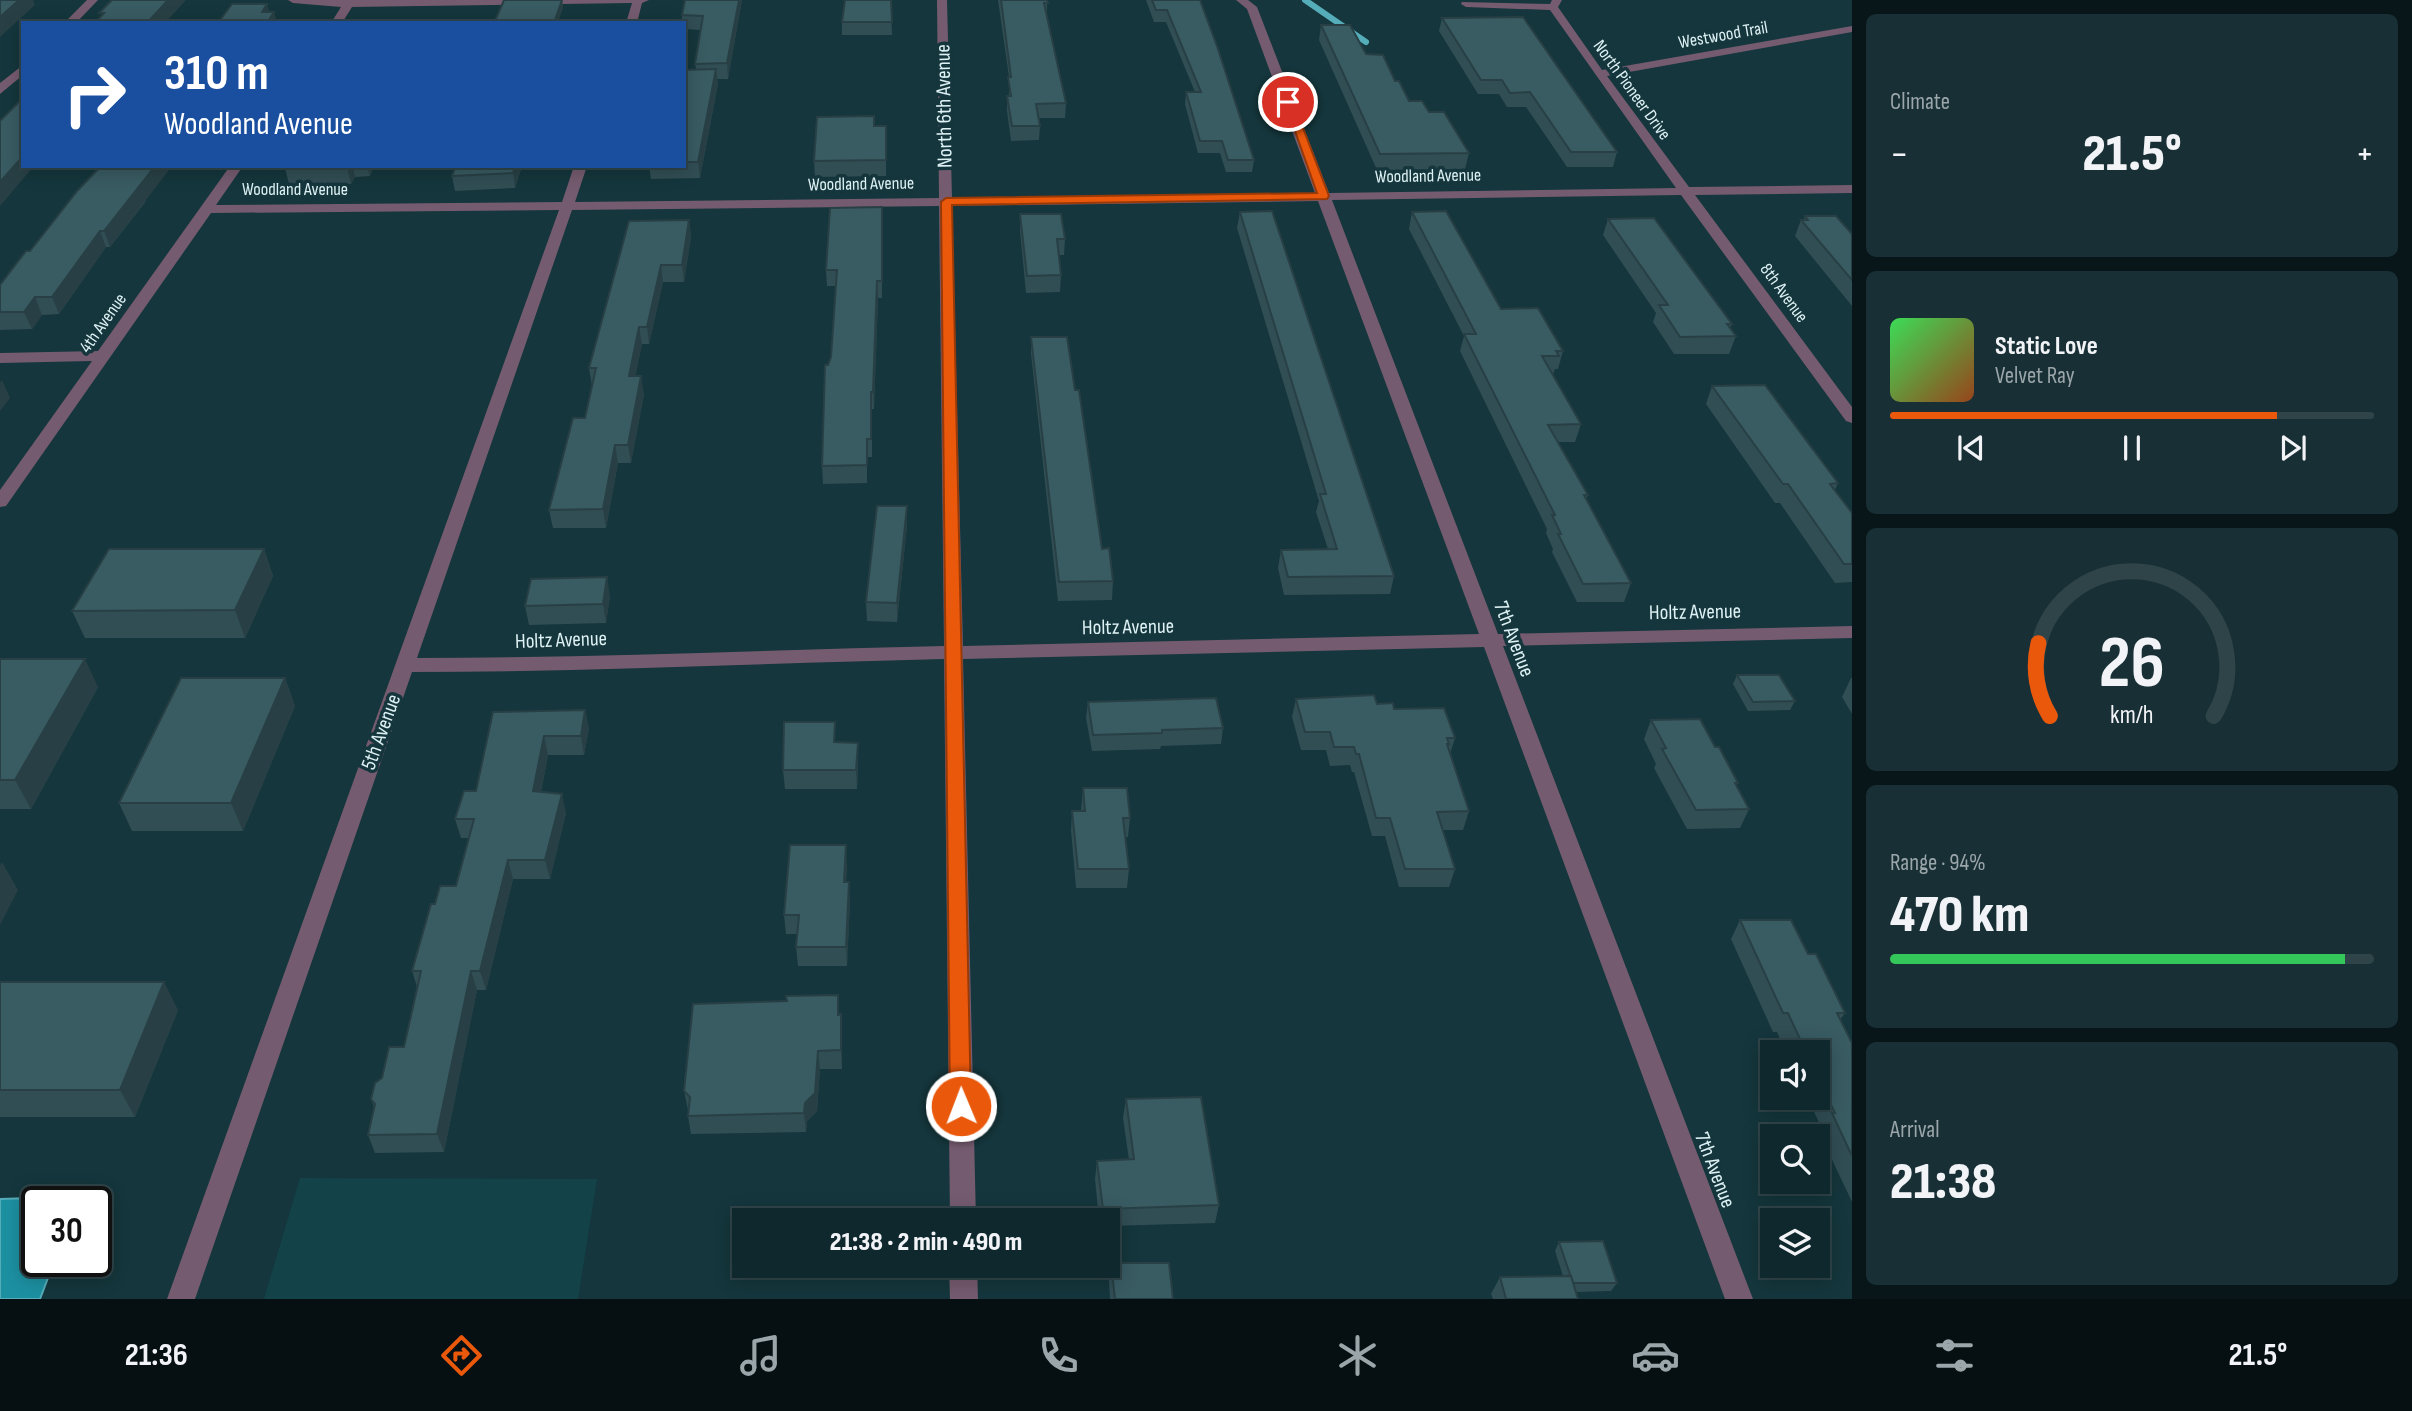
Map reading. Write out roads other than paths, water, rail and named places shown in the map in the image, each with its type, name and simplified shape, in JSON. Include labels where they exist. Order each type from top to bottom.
[{"type":"street","points":[[71,21],[93,0]]},
{"type":"street","points":[[293,0],[645,0]]},
{"type":"street","points":[[632,21],[638,0]]},
{"type":"street","name":"North 6th Avenue","points":[[942,0],[963,1208]]},
{"type":"street","name":"7th Avenue","points":[[1241,0],[1252,7],[1739,1299]]},
{"type":"street","points":[[337,21],[350,2]]},
{"type":"street","name":"North Pioneer Drive","points":[[1466,4],[1555,3],[1600,75],[1685,191]]},
{"type":"street","name":"Westwood Trail","points":[[1600,75],[1852,29]]},
{"type":"street","points":[[0,90],[21,70]]},
{"type":"street","name":"4th Avenue","points":[[0,502],[236,168]]},
{"type":"street","name":"5th Avenue","points":[[181,1299],[406,665],[540,277],[581,168]]},
{"type":"street","name":"Woodland Avenue","points":[[207,209],[1852,189]]},
{"type":"street","name":"8th Avenue","points":[[1685,191],[1852,418]]},
{"type":"street","points":[[0,358],[102,356]]},
{"type":"street","name":"Holtz Avenue","points":[[406,665],[547,665],[657,659],[1852,632]]},
{"type":"street","points":[[963,1278],[964,1299]]},
{"type":"water","points":[[21,1198],[21,1277],[48,1277],[40,1299],[0,1299],[0,1199]]},
{"type":"waterway","points":[[1305,0],[1366,42]]}]
